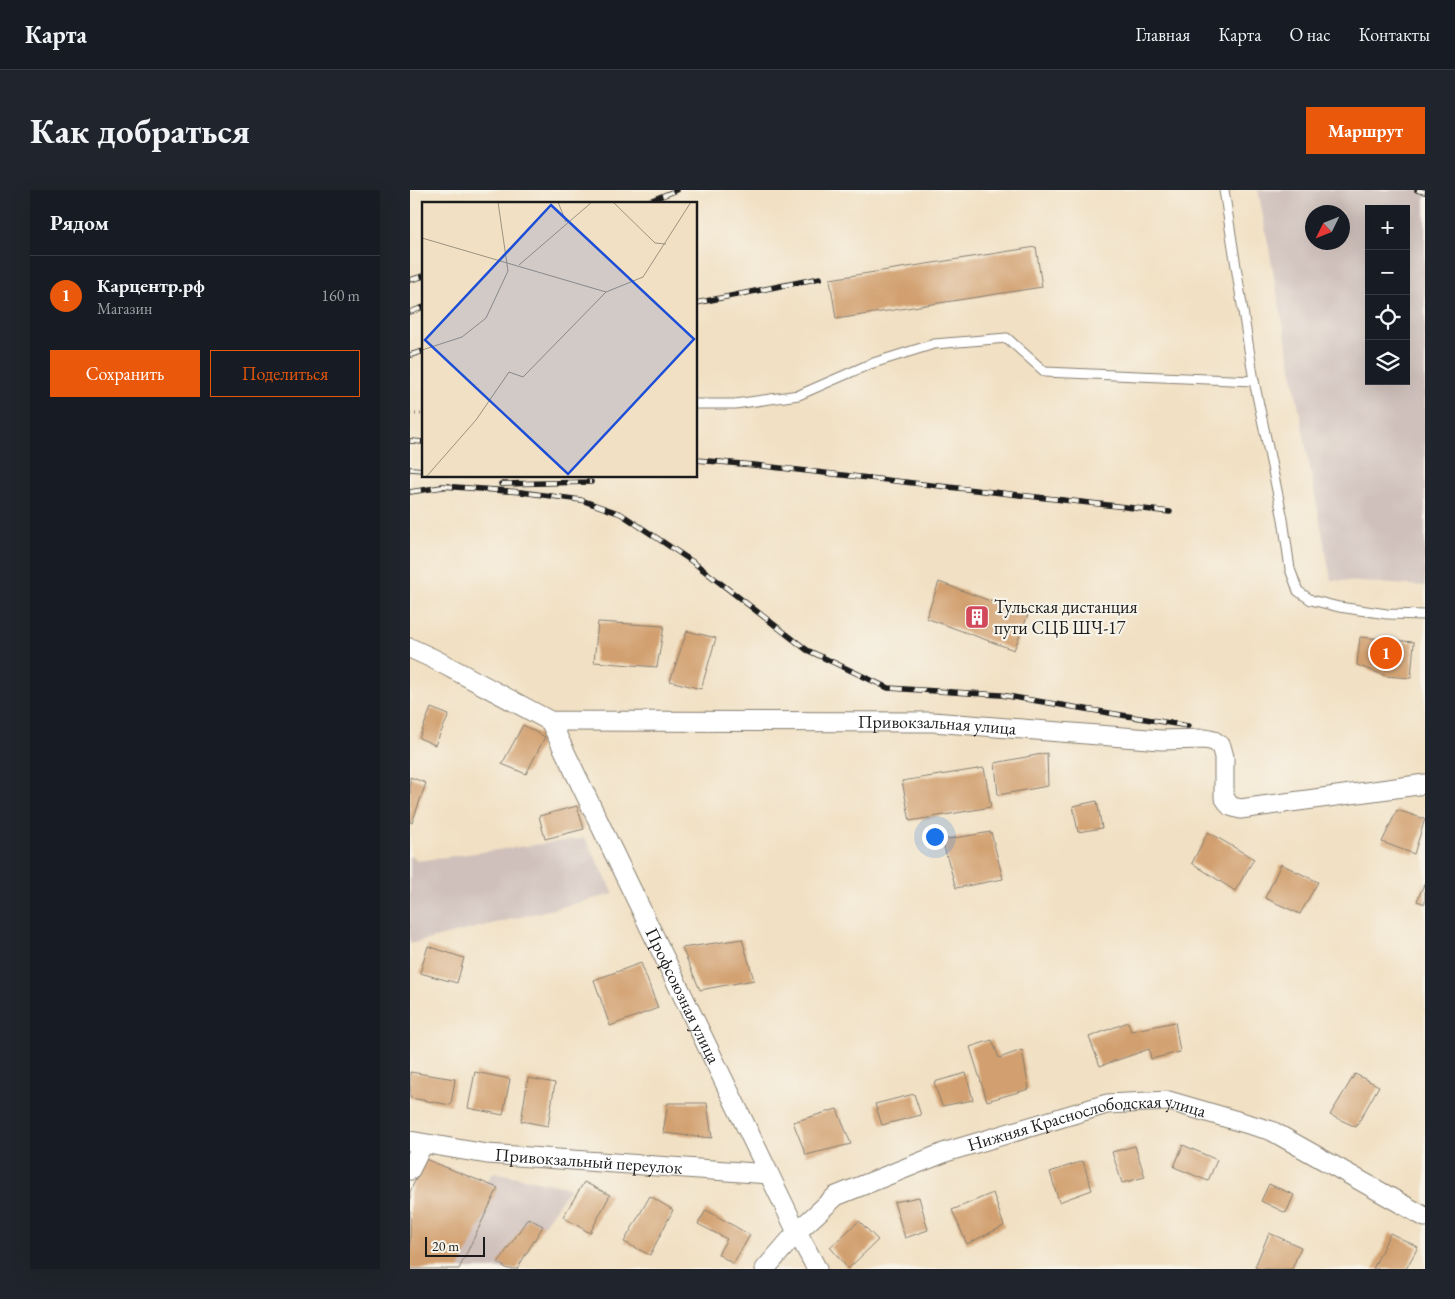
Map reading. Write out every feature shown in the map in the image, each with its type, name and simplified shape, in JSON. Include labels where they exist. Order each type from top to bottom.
[{"type":"street","name":"Привокзальная улица","points":[[410,648],[550,721],[933,722],[1162,740],[1205,739],[1214,741],[1221,746],[1224,757],[1224,797],[1230,806],[1240,810],[1425,784]]},
{"type":"street","name":"Профсоюзная улица","points":[[550,721],[797,1232],[817,1269]]},
{"type":"street","name":"Нижняя Краснослободская улица","points":[[765,1269],[797,1232],[836,1196],[946,1152],[1107,1104],[1169,1101],[1272,1131],[1425,1217]]},
{"type":"street","name":"Привокзальный переулок","points":[[416,1143],[487,1154],[769,1174]]},
{"type":"street","points":[[410,1170],[416,1143]]},
{"type":"lane","points":[[1224,190],[1254,381],[1283,519],[1291,574],[1298,591],[1311,600],[1339,607],[1387,614],[1425,615]]},
{"type":"lane","points":[[698,404],[735,404],[799,396],[870,364],[934,344],[1007,338],[1045,372],[1254,381]]},
{"type":"shaded area","points":[[1258,190],[1425,190],[1425,586],[1331,580]]},
{"type":"shaded area","points":[[585,838],[614,894],[410,944],[410,855],[417,861]]},
{"type":"shaded area","points":[[425,1159],[486,1182],[494,1172],[570,1188],[543,1226],[517,1269],[410,1269]]},
{"type":"building","points":[[1036,247],[1042,287],[836,319],[830,279]]},
{"type":"building","name":"Тульская дистанция пути СЦБ ШЧ-17","points":[[939,582],[1028,615],[1014,650],[926,618]]},
{"type":"building","points":[[598,622],[664,626],[657,667],[594,662]]},
{"type":"building","points":[[687,631],[716,638],[701,689],[670,681]]},
{"type":"building","points":[[1360,637],[1414,642],[1411,678],[1386,676],[1357,665]]},
{"type":"building","points":[[431,708],[449,715],[435,745],[419,738]]},
{"type":"building","points":[[523,725],[545,737],[526,774],[502,764]]},
{"type":"building","points":[[1047,753],[1048,786],[998,795],[995,763]]},
{"type":"building","points":[[984,768],[991,807],[910,821],[902,781]]},
{"type":"building","points":[[410,777],[426,783],[412,823],[410,822]]},
{"type":"building","points":[[1097,801],[1102,828],[1078,832],[1073,806]]},
{"type":"building","points":[[577,806],[584,829],[545,839],[539,816]]},
{"type":"building","points":[[1397,810],[1425,819],[1414,854],[1382,842]]},
{"type":"building","points":[[991,832],[1003,879],[956,888],[942,840]]},
{"type":"building","points":[[1208,832],[1254,859],[1235,891],[1192,863]]},
{"type":"building","points":[[1281,864],[1318,882],[1300,914],[1265,898]]},
{"type":"building","points":[[1425,882],[1425,904],[1417,901]]},
{"type":"building","points":[[742,939],[754,980],[700,990],[682,948]]},
{"type":"building","points":[[428,946],[464,958],[457,983],[420,973]]},
{"type":"building","points":[[641,963],[658,1008],[610,1026],[594,980]]},
{"type":"building","points":[[1128,1022],[1131,1031],[1175,1022],[1180,1052],[1151,1059],[1149,1049],[1100,1066],[1089,1037]]},
{"type":"building","points":[[992,1040],[999,1058],[1022,1050],[1029,1089],[987,1101],[970,1047]]},
{"type":"building","points":[[410,1072],[455,1079],[451,1105],[410,1098]]},
{"type":"building","points":[[475,1072],[510,1079],[503,1115],[468,1108]]},
{"type":"building","points":[[966,1073],[973,1100],[942,1106],[934,1082]]},
{"type":"building","points":[[1355,1074],[1379,1086],[1356,1127],[1330,1115]]},
{"type":"building","points":[[528,1078],[555,1083],[548,1126],[521,1121]]},
{"type":"building","points":[[914,1094],[921,1115],[882,1125],[875,1104]]},
{"type":"building","points":[[668,1103],[707,1103],[712,1138],[663,1133]]},
{"type":"building","points":[[837,1109],[851,1144],[806,1155],[793,1122]]},
{"type":"building","points":[[1183,1145],[1217,1160],[1208,1181],[1174,1167]]},
{"type":"building","points":[[1135,1146],[1145,1177],[1122,1183],[1112,1152]]},
{"type":"building","points":[[425,1159],[498,1188],[459,1269],[410,1269],[410,1192]]},
{"type":"building","points":[[1083,1161],[1092,1190],[1059,1202],[1050,1172]]},
{"type":"building","points":[[584,1182],[610,1195],[590,1233],[563,1217]]},
{"type":"building","points":[[1269,1184],[1294,1195],[1286,1213],[1261,1201]]},
{"type":"building","points":[[993,1193],[1004,1226],[967,1244],[952,1210]]},
{"type":"building","points":[[650,1196],[673,1210],[650,1255],[624,1242]]},
{"type":"building","points":[[919,1197],[928,1230],[905,1238],[894,1202]]},
{"type":"building","points":[[706,1210],[750,1235],[733,1264],[718,1254],[727,1239],[698,1224]]},
{"type":"building","points":[[528,1218],[543,1226],[517,1269],[508,1269],[498,1263]]},
{"type":"building","points":[[859,1221],[878,1240],[848,1269],[830,1247]]},
{"type":"building","points":[[1269,1233],[1301,1247],[1292,1269],[1260,1269],[1255,1267]]},
{"type":"building","points":[[1390,1233],[1418,1247],[1406,1269],[1373,1269]]},
{"type":"railway","points":[[647,202],[677,190]]},
{"type":"railway","points":[[1417,190],[1425,192]]},
{"type":"railway","points":[[410,280],[422,277]]},
{"type":"railway","points":[[698,303],[820,278]]},
{"type":"railway","points":[[410,312],[422,308]]},
{"type":"railway","points":[[410,355],[422,352]]},
{"type":"railway","points":[[410,441],[422,442]]},
{"type":"railway","points":[[698,460],[1170,512]]},
{"type":"railway","points":[[410,469],[422,470]]},
{"type":"railway","points":[[501,484],[591,482]]},
{"type":"railway","points":[[442,486],[521,492],[581,500],[621,514],[693,562],[807,650],[888,688],[1001,695],[1188,726]]},
{"type":"railway","points":[[410,492],[449,486]]},
{"type":"place","name":"Тульская дистанция пути СЦБ ШЧ-17","points":[[977,617]]},
{"type":"place","name":"Карцентр.рф","points":[[1386,653]]}]
